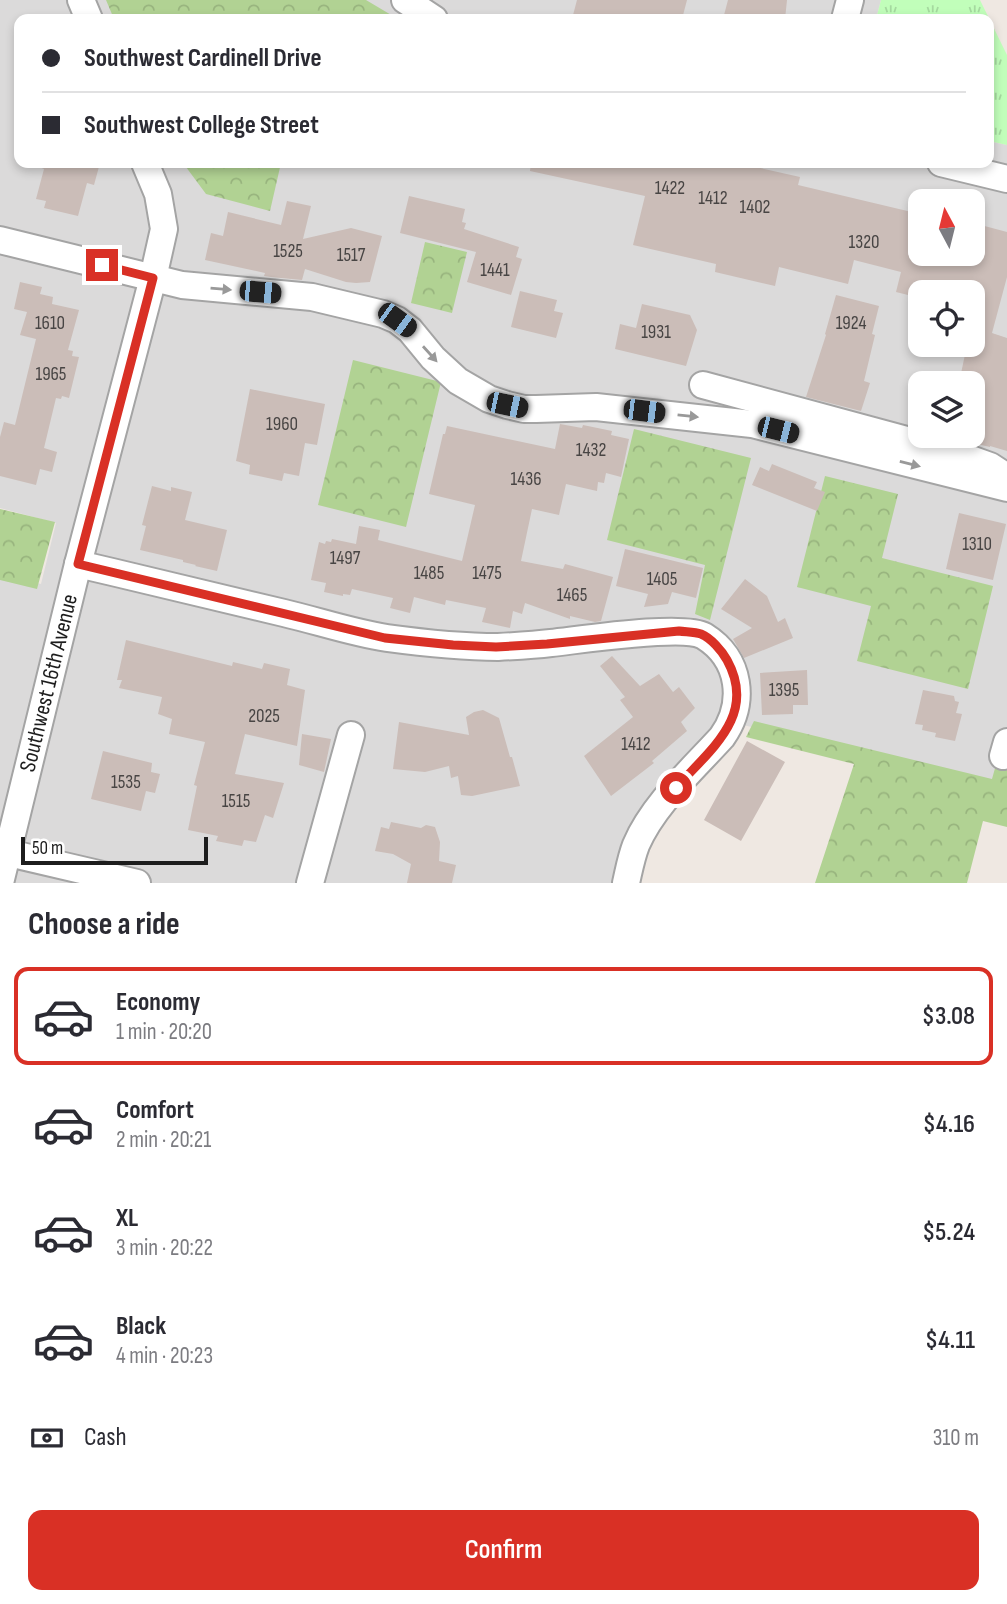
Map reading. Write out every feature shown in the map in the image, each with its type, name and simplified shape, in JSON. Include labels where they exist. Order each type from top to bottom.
[{"type":"street","points":[[405,0],[426,14]]},
{"type":"street","name":"Southwest 16th Avenue","points":[[0,883],[4,852],[164,229],[158,194],[147,168]]},
{"type":"street","points":[[963,168],[1007,178]]},
{"type":"street","points":[[0,240],[182,285],[312,297],[383,314],[410,330],[433,358],[458,381],[489,400],[507,405],[524,409],[596,407],[752,424],[1007,488]]},
{"type":"street","points":[[703,385],[951,452],[990,466],[1007,477]]},
{"type":"street","points":[[78,564],[385,638],[496,647],[679,631],[701,634],[724,655],[732,669],[738,696],[736,710],[722,737],[660,806],[646,827],[637,844],[626,883]]},
{"type":"street","points":[[310,883],[351,735]]},
{"type":"street","points":[[4,852],[137,883]]},
{"type":"shaded area","points":[[0,0],[881,0],[877,14],[14,14],[14,168],[994,168],[994,142],[1007,145],[1007,789],[739,724],[664,810],[634,883],[0,883],[0,574],[41,584],[56,523],[0,508]]},
{"type":"green space","points":[[106,0],[366,0],[390,14],[112,14]]},
{"type":"green space","points":[[881,0],[980,0],[987,14],[877,14]]},
{"type":"green space","points":[[994,29],[1007,55],[1007,145],[994,142]]},
{"type":"green space","points":[[187,168],[280,168],[270,211],[206,194]]},
{"type":"green space","points":[[425,242],[467,252],[452,313],[411,303]]},
{"type":"green space","points":[[353,360],[441,382],[406,527],[318,505]]},
{"type":"green space","points":[[634,429],[751,458],[710,620],[695,614],[705,565],[607,540]]},
{"type":"green space","points":[[825,476],[898,494],[882,558],[993,586],[968,689],[857,661],[871,606],[797,587]]},
{"type":"green space","points":[[0,509],[55,522],[37,589],[0,580]]},
{"type":"green space","points":[[754,721],[992,779],[999,754],[1007,756],[1007,827],[983,821],[967,883],[815,883],[854,764],[746,737]]},
{"type":"building","points":[[577,0],[687,0],[683,14],[573,14]]},
{"type":"building","points":[[728,0],[787,0],[786,14],[724,14]]},
{"type":"building","points":[[42,168],[99,168],[94,185],[87,183],[78,216],[44,208],[46,201],[36,199],[44,169]]},
{"type":"building","points":[[530,168],[760,168],[800,177],[798,185],[908,211],[908,266],[985,266],[985,226],[1007,232],[1007,277],[992,333],[1007,338],[1007,451],[985,446],[985,371],[962,371],[964,357],[985,357],[985,280],[908,280],[908,295],[896,292],[901,272],[854,260],[848,284],[779,267],[775,286],[715,272],[716,264],[633,245],[645,196],[530,171]]},
{"type":"building","points":[[409,196],[465,209],[462,222],[466,223],[464,229],[519,247],[516,257],[522,259],[511,295],[467,282],[476,252],[400,233]]},
{"type":"building","points":[[287,201],[311,206],[303,239],[351,228],[382,236],[370,282],[346,282],[305,269],[302,280],[271,277],[264,276],[265,273],[205,260],[211,233],[223,236],[228,212],[281,225]]},
{"type":"building","points":[[20,282],[42,287],[40,294],[53,297],[52,304],[79,310],[68,350],[73,351],[72,356],[79,357],[69,398],[56,398],[44,448],[57,452],[52,472],[40,469],[36,485],[0,476],[0,437],[4,422],[15,425],[36,339],[20,335],[27,312],[14,309]]},
{"type":"building","points":[[520,291],[557,300],[554,311],[563,313],[556,338],[511,327]]},
{"type":"building","points":[[836,295],[879,306],[864,381],[870,383],[861,411],[806,397]]},
{"type":"building","points":[[642,304],[690,315],[697,330],[686,366],[615,349],[620,324],[636,328]]},
{"type":"building","points":[[250,389],[325,404],[317,445],[305,443],[299,476],[284,473],[282,481],[249,474],[250,465],[236,461]]},
{"type":"building","points":[[560,424],[612,431],[611,435],[629,439],[621,477],[606,473],[604,483],[598,482],[597,491],[566,484],[559,515],[532,509],[521,561],[563,569],[565,564],[613,577],[601,621],[570,616],[570,619],[525,603],[522,614],[513,611],[510,628],[482,622],[486,608],[446,600],[445,605],[414,597],[410,613],[390,608],[393,598],[352,589],[350,595],[343,596],[324,592],[326,583],[311,580],[319,542],[325,544],[332,539],[356,544],[359,526],[380,530],[378,540],[462,561],[475,505],[429,494],[447,426],[555,449]]},
{"type":"building","points":[[772,464],[817,482],[814,488],[825,492],[817,511],[752,485],[760,467],[769,471]]},
{"type":"building","points":[[152,486],[171,491],[171,487],[192,492],[185,520],[227,530],[217,571],[140,550],[146,526],[142,525]]},
{"type":"building","points":[[959,513],[1006,524],[993,580],[946,569]]},
{"type":"building","points":[[625,549],[703,568],[696,598],[672,592],[668,604],[644,607],[648,594],[616,586]]},
{"type":"building","points":[[745,579],[767,596],[778,622],[785,618],[793,638],[744,658],[733,639],[752,628],[721,609]]},
{"type":"building","points":[[126,640],[232,666],[233,662],[262,669],[264,663],[290,669],[287,685],[305,690],[297,746],[245,734],[235,774],[284,783],[273,818],[265,815],[256,842],[244,840],[242,846],[216,841],[218,836],[188,830],[197,786],[194,785],[205,742],[169,734],[172,719],[158,714],[162,697],[119,688],[122,680],[117,680]]},
{"type":"building","points":[[612,656],[640,686],[659,674],[673,692],[679,687],[695,708],[681,722],[687,731],[652,761],[654,763],[611,796],[584,756],[633,717],[620,700],[625,697],[600,666]]},
{"type":"building","points":[[807,670],[808,705],[793,705],[793,714],[762,715],[760,673]]},
{"type":"building","points":[[923,690],[954,696],[955,701],[959,702],[956,713],[962,714],[955,741],[935,737],[936,733],[922,730],[923,725],[915,724]]},
{"type":"building","points":[[483,710],[499,718],[520,786],[472,796],[461,795],[458,776],[451,778],[449,766],[425,772],[393,769],[399,722],[469,735],[466,717]]},
{"type":"building","points":[[302,734],[331,739],[324,772],[299,765]]},
{"type":"building","points":[[747,741],[785,762],[741,841],[704,820]]},
{"type":"building","points":[[103,751],[152,763],[151,772],[160,774],[155,793],[146,791],[141,811],[91,799]]},
{"type":"building","points":[[391,822],[421,828],[426,825],[435,827],[440,842],[439,861],[456,865],[452,883],[407,883],[411,864],[393,854],[375,851],[381,827],[389,829]]},
{"type":"route","points":[[102,265],[153,278],[78,564],[385,638],[496,647],[654,632],[701,634],[724,655],[732,669],[738,696],[736,710],[722,737],[676,788]]}]
